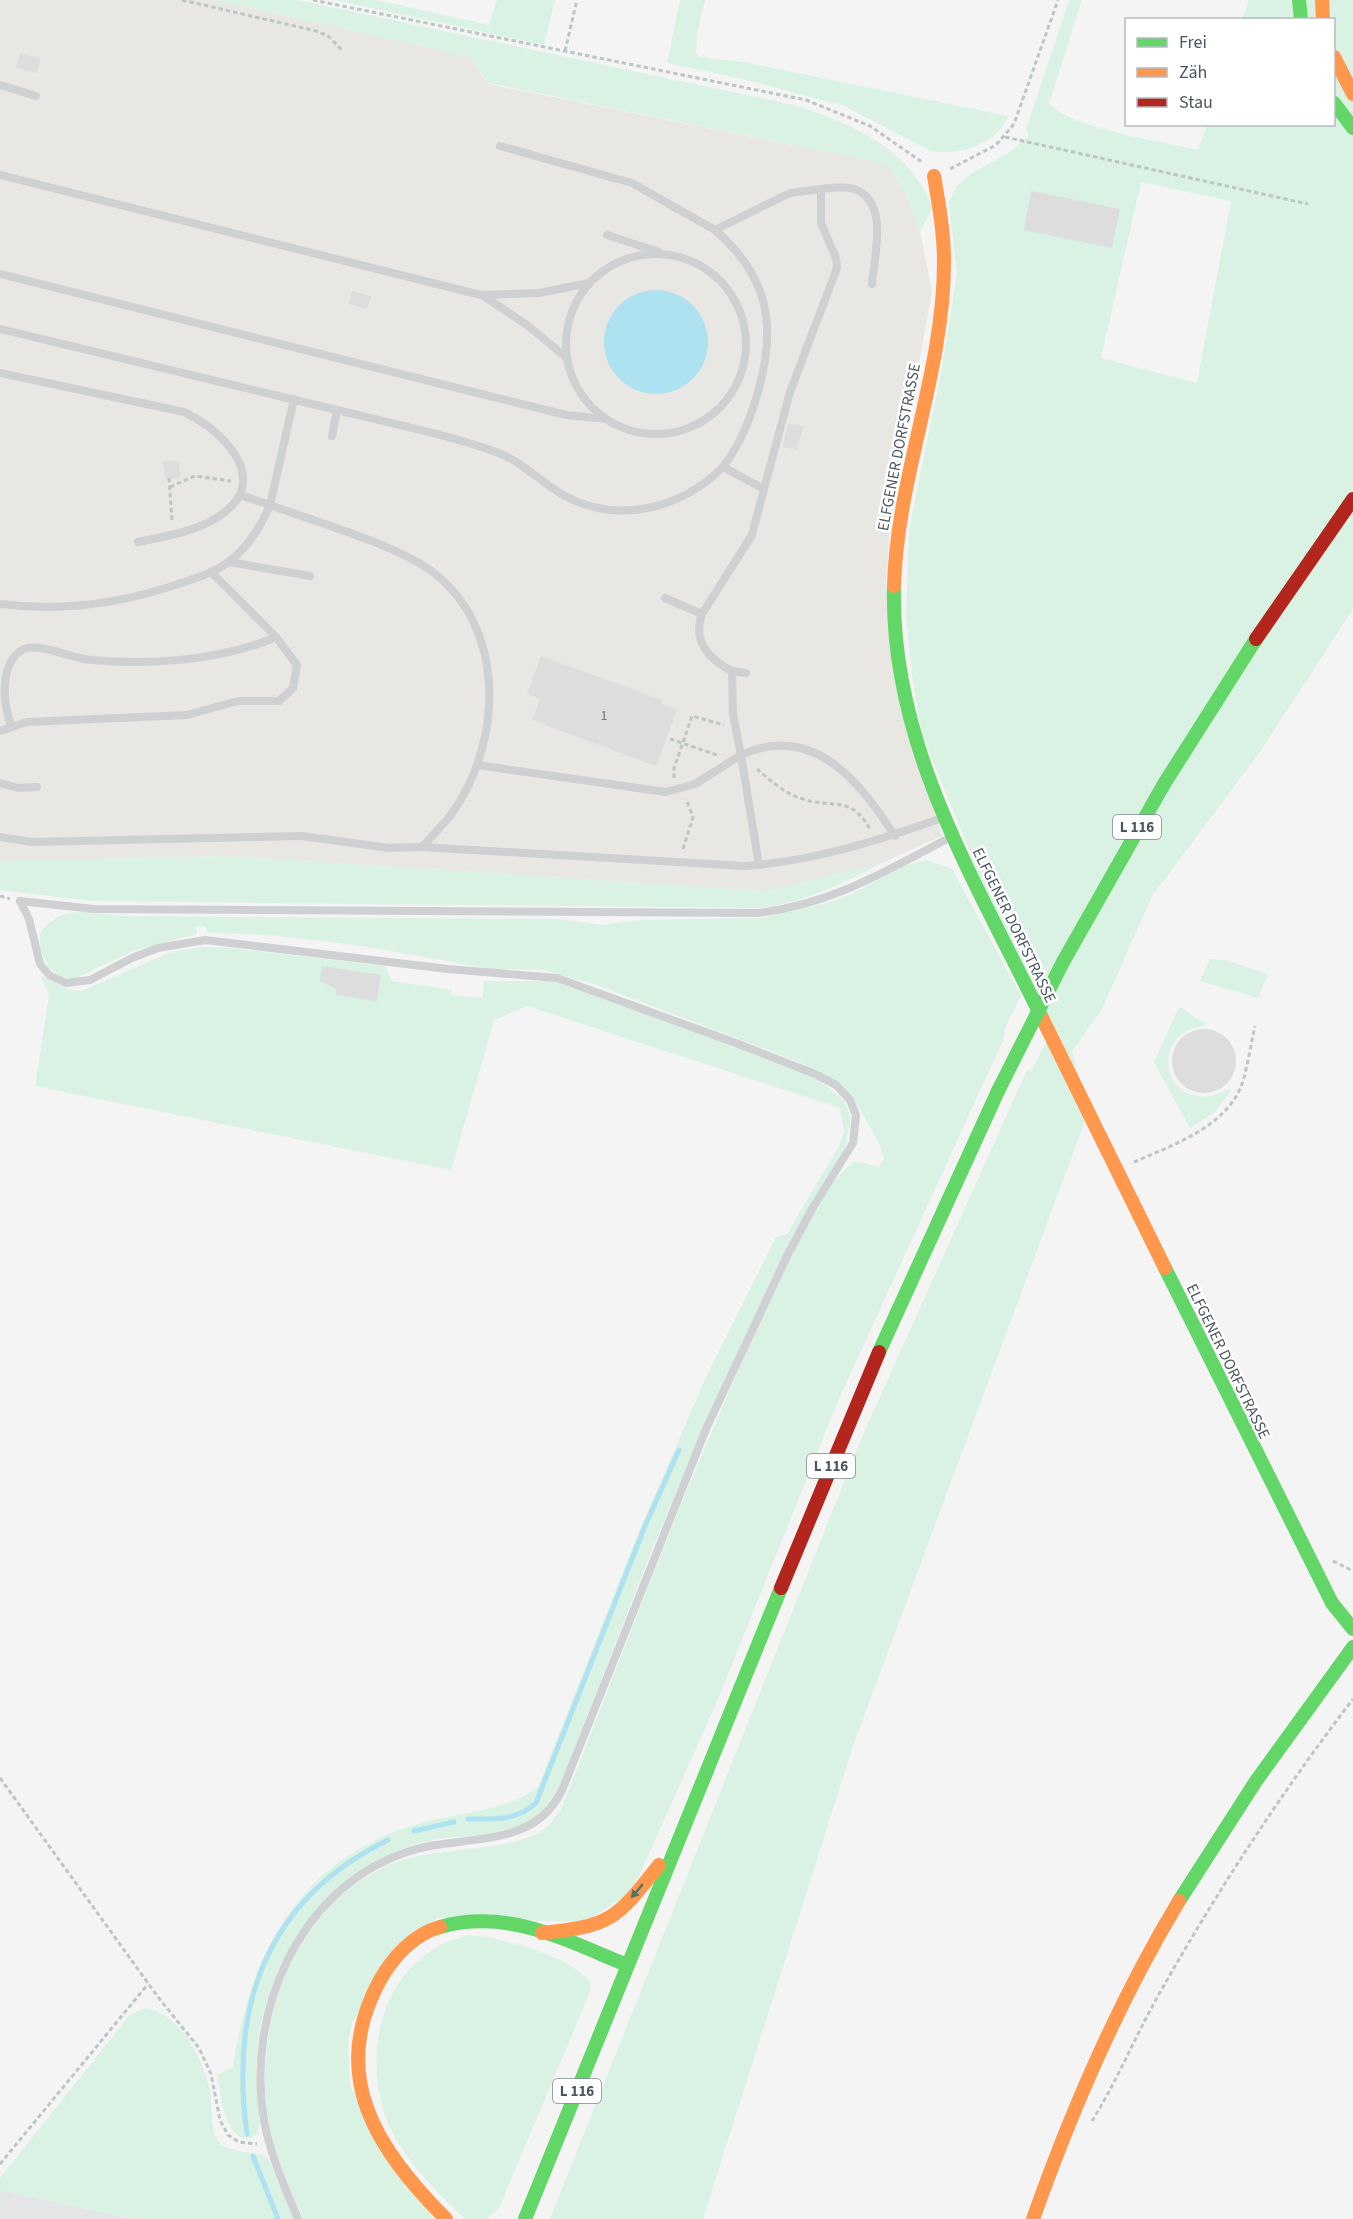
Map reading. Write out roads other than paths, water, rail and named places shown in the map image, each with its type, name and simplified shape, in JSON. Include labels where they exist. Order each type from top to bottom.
[{"type":"main road","points":[[1299,0],[1300,18]]},
{"type":"main road","points":[[1322,0],[1323,18]]},
{"type":"main road","points":[[1335,59],[1353,94]]},
{"type":"main road","points":[[1335,104],[1353,128]]},
{"type":"main road","name":"ELFGENER DORFSTRASSE","points":[[934,176],[943,222],[944,287],[899,524],[894,603],[897,658],[909,721],[920,761],[953,836],[1116,1170],[1315,1570],[1332,1603],[1353,1629]]},
{"type":"main road","name":"L 116","points":[[526,2218],[674,1846],[884,1340],[998,1091],[1063,962],[1119,859],[1176,762],[1247,651],[1353,499]]},
{"type":"main road","points":[[1033,2219],[1088,2073],[1157,1938],[1251,1785],[1353,1647]]},
{"type":"main road","points":[[542,1933],[594,1926],[611,1917],[628,1903],[674,1846]]},
{"type":"main road","points":[[446,2219],[403,2174],[385,2149],[369,2117],[358,2074],[360,2038],[365,2015],[374,1992],[392,1962],[413,1942],[431,1931],[452,1923],[477,1920],[502,1922],[542,1933],[627,1965]]},
{"type":"lane","points":[[0,85],[36,96]]},
{"type":"lane","points":[[0,329],[294,399],[494,452],[514,461],[566,496],[607,510],[639,510],[672,501],[695,490],[723,466],[742,438],[751,417],[764,367],[768,327],[765,304],[753,274],[736,250],[715,231],[632,183],[500,146]]},
{"type":"lane","points":[[0,175],[481,295],[531,294],[589,283]]},
{"type":"lane","points":[[715,231],[790,193],[820,189],[852,189],[863,193],[872,204],[877,232],[872,284]]},
{"type":"lane","points":[[746,673],[732,671],[712,658],[701,642],[698,625],[702,614],[752,535],[790,392],[836,271],[836,258],[821,223],[820,189]]},
{"type":"lane","points":[[0,274],[566,415],[606,419],[640,432],[677,432],[705,420],[716,411],[735,388],[741,375],[746,345],[742,316],[736,302],[707,269],[687,260],[607,235]]},
{"type":"lane","points":[[606,419],[584,399],[570,373],[566,338],[570,318],[589,283],[600,273],[624,260],[665,254]]},
{"type":"lane","points":[[481,295],[527,325],[567,358]]},
{"type":"lane","points":[[0,373],[184,412],[201,420],[225,443],[237,460],[244,483],[240,495],[231,508],[214,520],[173,535],[138,542]]},
{"type":"lane","points":[[0,605],[47,608],[107,603],[157,592],[211,572],[229,562],[256,532],[270,504],[294,399]]},
{"type":"lane","points":[[332,436],[337,410]]},
{"type":"lane","points":[[723,466],[764,489]]},
{"type":"lane","points":[[240,495],[270,504],[414,560],[445,583],[475,627],[488,672],[489,718],[477,765],[455,809],[422,847]]},
{"type":"lane","points":[[229,562],[310,576]]},
{"type":"lane","points":[[0,731],[11,725],[27,722],[187,716],[238,701],[279,701],[293,688],[298,670],[294,658],[211,572]]},
{"type":"lane","points":[[665,598],[702,614]]},
{"type":"lane","points":[[11,725],[2,696],[1,674],[9,659],[22,649],[39,648],[92,660],[162,660],[220,654],[257,645],[276,637]]},
{"type":"lane","points":[[732,671],[733,715],[759,865]]},
{"type":"lane","points":[[477,765],[666,792],[695,784],[741,755],[757,748],[776,745],[801,748],[830,760],[863,790],[895,836]]},
{"type":"lane","points":[[0,783],[18,788],[37,787]]},
{"type":"lane","points":[[0,837],[32,842],[302,836],[388,848],[422,847],[628,861],[759,865],[804,859],[877,841],[944,817]]},
{"type":"lane","points":[[298,2219],[269,2142],[260,2083],[266,2020],[284,1965],[315,1918],[347,1886],[386,1861],[434,1844],[519,1832],[544,1817],[560,1795],[687,1472],[788,1254],[812,1209],[851,1148],[856,1130],[856,1115],[843,1092],[822,1078],[736,1043],[557,978],[448,969],[300,949],[206,940],[178,943],[149,951],[90,980],[66,983],[49,975],[40,964],[29,919],[20,901],[94,909],[758,913],[794,908],[828,898],[953,836]]},
{"type":"water","points":[[656,290],[676,294],[693,305],[704,322],[708,342],[704,362],[693,379],[676,390],[656,394],[636,390],[619,379],[608,362],[604,342],[608,322],[619,305],[636,294]]},
{"type":"waterway","points":[[468,1819],[496,1819],[513,1816],[536,1803],[645,1526],[679,1450]]},
{"type":"waterway","points":[[414,1831],[454,1822]]},
{"type":"waterway","points":[[247,2134],[243,2087],[244,2042],[252,2000],[265,1961],[285,1925],[312,1893],[346,1864],[388,1840]]},
{"type":"waterway","points":[[253,2156],[278,2219]]}]
